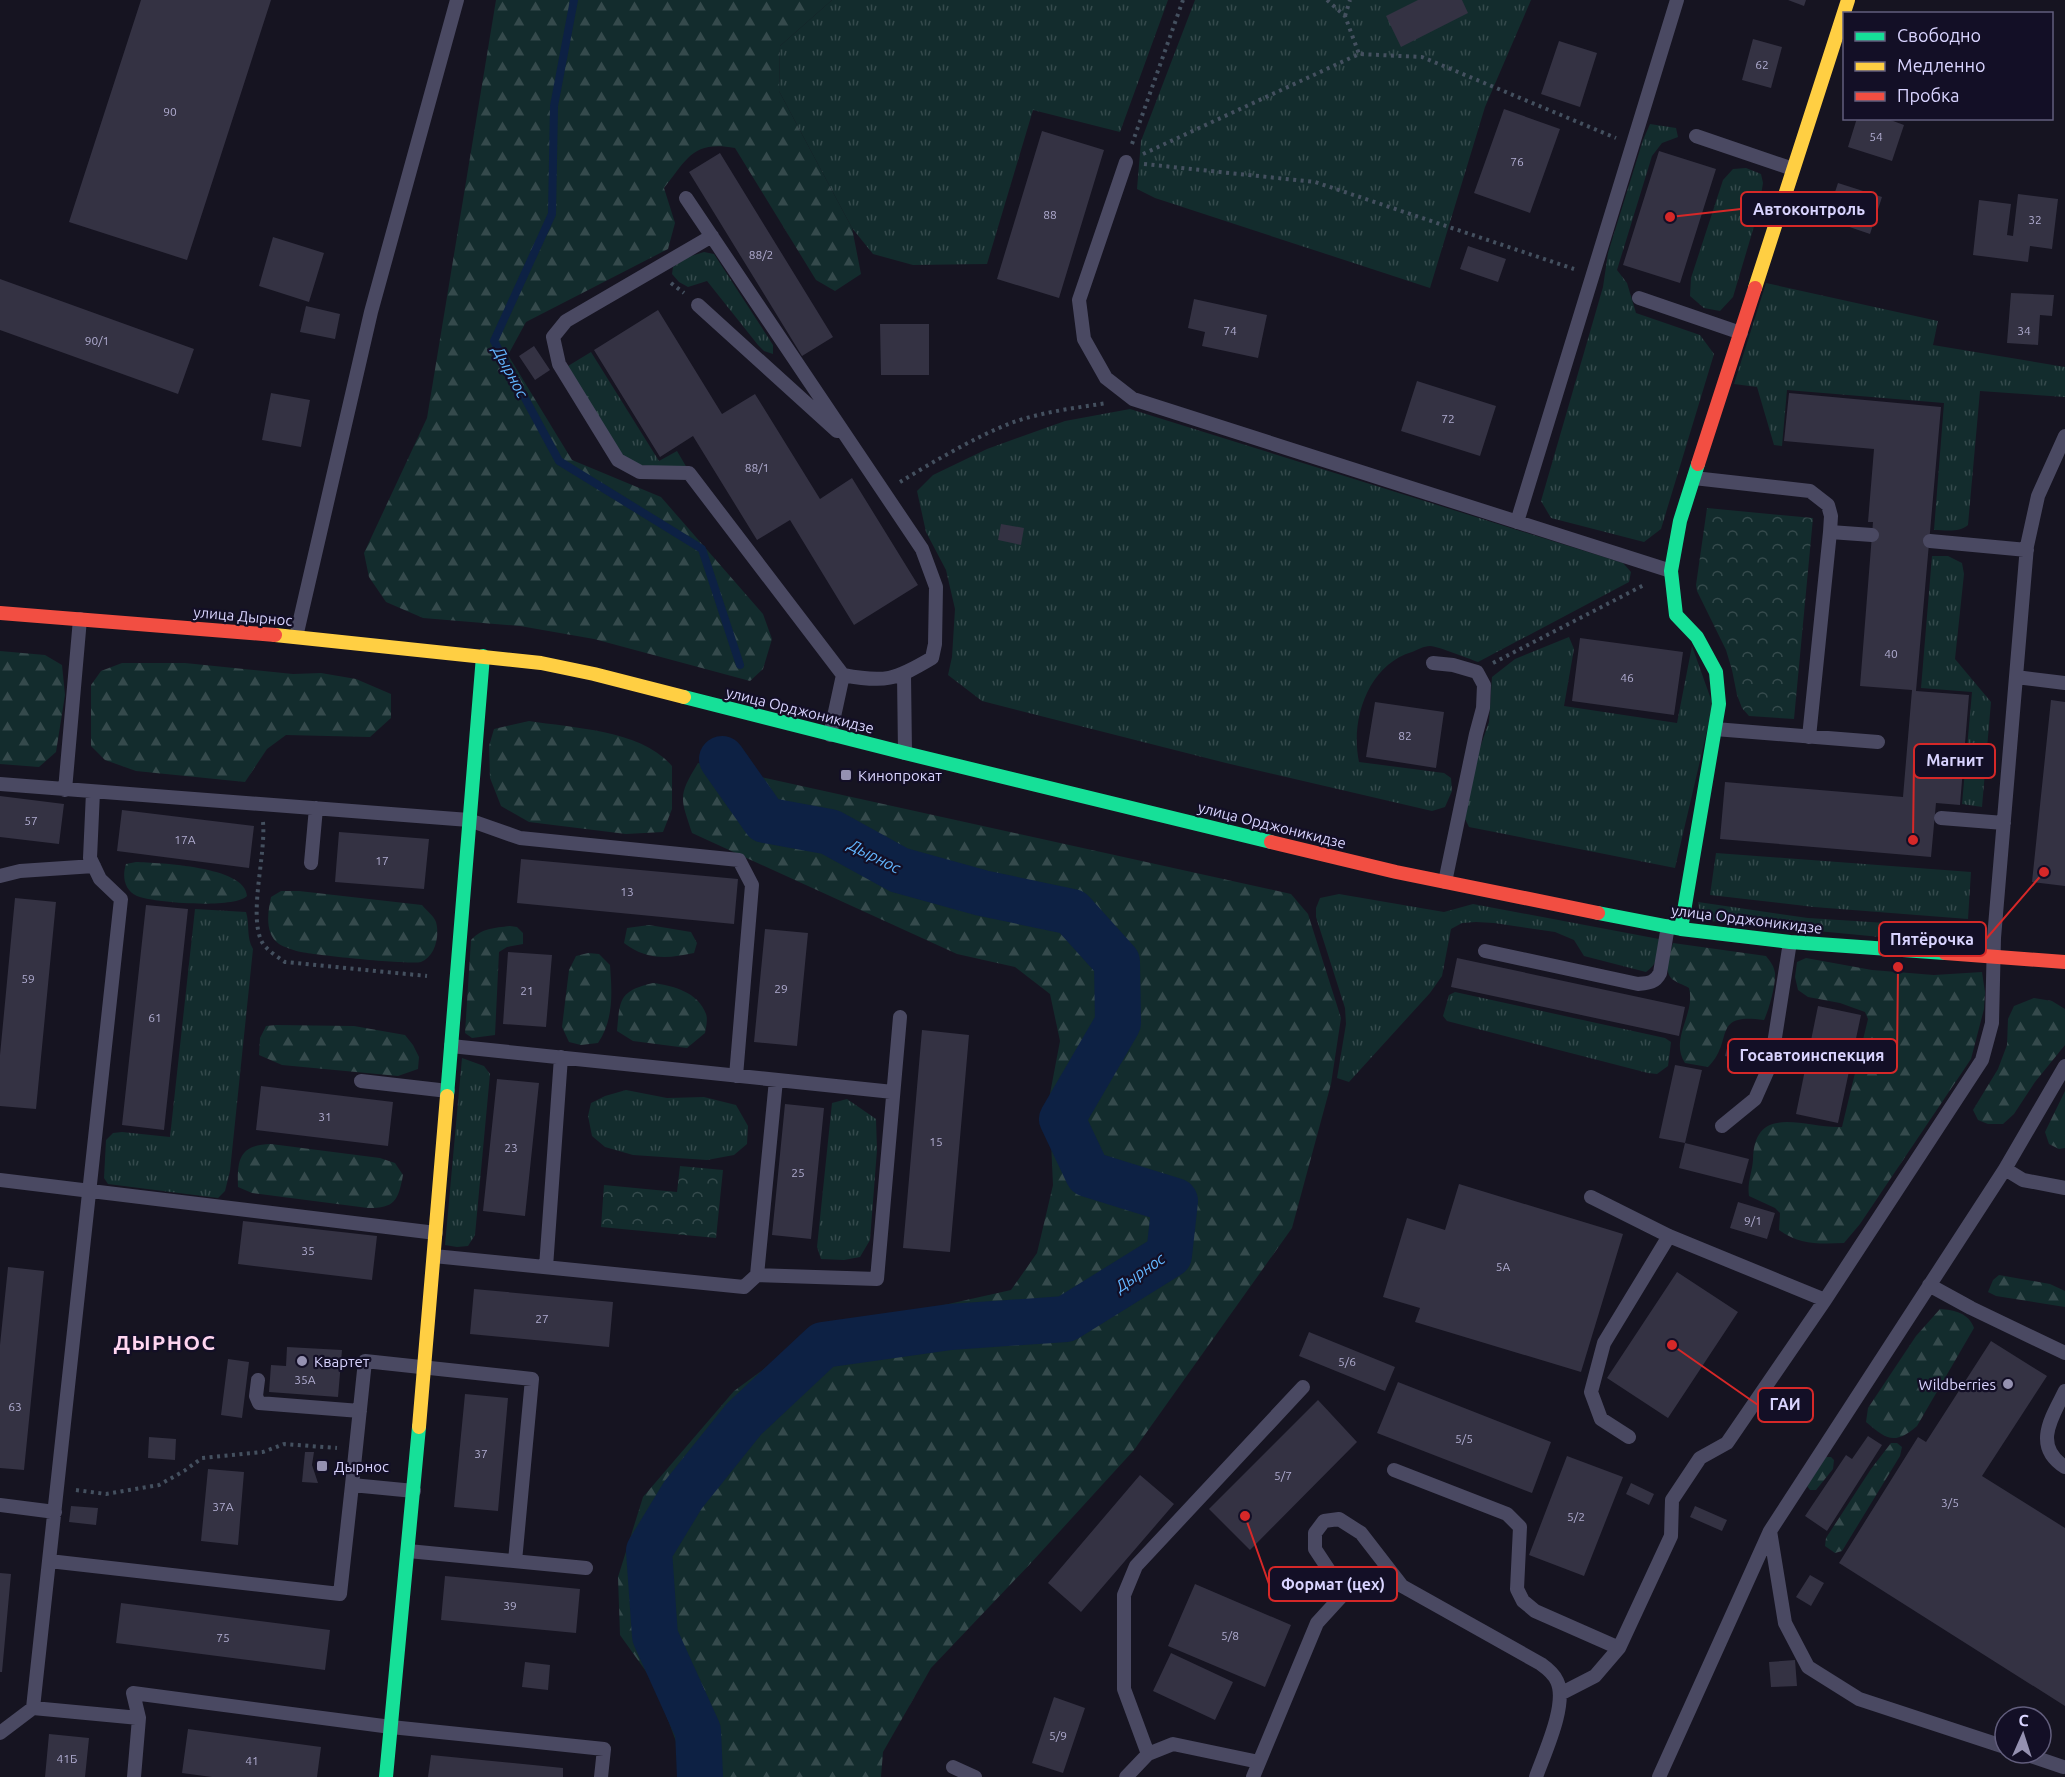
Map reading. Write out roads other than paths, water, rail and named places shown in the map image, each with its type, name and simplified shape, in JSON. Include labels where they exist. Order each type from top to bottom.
[{"type":"street","points":[[1675,927],[1719,704],[1716,672],[1697,637],[1676,615],[1671,571],[1680,521],[1793,170],[1843,24]]},
{"type":"street","name":"улица Дырнос","points":[[0,613],[296,637],[483,656]]},
{"type":"street","points":[[386,1777],[425,1368],[483,656]]},
{"type":"street","name":"улица Орджоникидзе","points":[[483,656],[541,663],[594,674],[830,735],[1396,872],[1675,927],[1790,942],[2065,962]]},
{"type":"lane","points":[[296,637],[371,312],[458,0]]},
{"type":"lane","points":[[1517,522],[1677,0]]},
{"type":"lane","points":[[1696,136],[1793,170]]},
{"type":"lane","points":[[1126,162],[1079,300],[1084,339],[1106,378],[1133,399],[1671,571]]},
{"type":"lane","points":[[686,198],[712,236],[854,447],[922,549],[936,587],[935,644],[932,658],[904,675],[873,681],[843,675],[689,473],[640,472],[618,460],[559,364],[553,337],[566,321],[712,236]]},
{"type":"lane","points":[[1639,298],[1741,333]]},
{"type":"lane","points":[[698,305],[854,447]]},
{"type":"lane","points":[[1560,1694],[1595,1676],[1619,1648],[1671,1536],[1672,1500],[1700,1458],[1727,1443],[1825,1300],[1982,1060],[1992,1023],[1994,958],[2027,550],[2038,496],[2065,436]]},
{"type":"lane","points":[[1694,478],[1810,491],[1828,505],[1831,516],[1830,532],[1809,736]]},
{"type":"lane","points":[[1830,532],[1872,535]]},
{"type":"lane","points":[[1930,541],[2027,550]]},
{"type":"lane","points":[[65,790],[80,619]]},
{"type":"lane","points":[[1432,663],[1477,672],[1484,685],[1483,708],[1445,882]]},
{"type":"lane","points":[[830,735],[843,675]]},
{"type":"lane","points":[[904,675],[905,753]]},
{"type":"lane","points":[[2016,677],[2065,683]]},
{"type":"lane","points":[[1715,729],[1878,742]]},
{"type":"lane","points":[[0,784],[470,820],[520,838],[739,860],[752,885],[736,1076]]},
{"type":"lane","points":[[33,1708],[121,899],[100,879],[90,858],[93,792]]},
{"type":"lane","points":[[311,863],[316,808]]},
{"type":"lane","points":[[1941,818],[2004,823]]},
{"type":"lane","points":[[0,876],[20,871],[94,866]]},
{"type":"lane","points":[[1485,951],[1638,984],[1657,979],[1675,927]]},
{"type":"lane","points":[[1722,1126],[1755,1099],[1771,1063],[1790,942]]},
{"type":"lane","points":[[757,1275],[877,1279],[900,1017]]},
{"type":"lane","points":[[451,1046],[894,1092]]},
{"type":"lane","points":[[546,1267],[561,1057]]},
{"type":"lane","points":[[1659,1777],[1770,1531],[2005,1169],[2065,1066]]},
{"type":"lane","points":[[434,1256],[744,1287],[757,1275],[776,1080]]},
{"type":"lane","points":[[360,1081],[448,1091]]},
{"type":"lane","points":[[2005,1169],[2023,1180],[2065,1188]]},
{"type":"lane","points":[[0,1180],[436,1233]]},
{"type":"lane","points":[[1591,1197],[1669,1236],[1825,1300]]},
{"type":"lane","points":[[1629,1437],[1601,1419],[1591,1392],[1604,1343],[1669,1236]]},
{"type":"lane","points":[[1929,1286],[2065,1353]]},
{"type":"lane","points":[[50,1561],[340,1594],[365,1361],[532,1379],[515,1561]]},
{"type":"lane","points":[[258,1380],[256,1396],[259,1403],[360,1411]]},
{"type":"lane","points":[[1148,1754],[1124,1689],[1124,1595],[1137,1566],[1304,1387]]},
{"type":"lane","points":[[2065,1391],[2046,1434],[2049,1451],[2065,1467]]},
{"type":"lane","points":[[1394,1470],[1507,1514],[1520,1527],[1517,1589],[1523,1601],[1535,1611],[1619,1648]]},
{"type":"lane","points":[[352,1485],[414,1491]]},
{"type":"lane","points":[[0,1505],[55,1512]]},
{"type":"lane","points":[[1344,1593],[1315,1549],[1315,1533],[1324,1521],[1339,1519],[1361,1533],[1402,1586]]},
{"type":"lane","points":[[1770,1531],[1785,1623],[1808,1667],[1859,1699],[1993,1743]]},
{"type":"lane","points":[[408,1551],[586,1568]]},
{"type":"lane","points":[[1253,1777],[1317,1623],[1349,1588],[1366,1581],[1386,1580],[1402,1586],[1541,1664],[1552,1673],[1558,1683],[1560,1706],[1536,1777]]},
{"type":"lane","points":[[134,1777],[139,1718],[133,1693],[391,1726],[604,1749],[602,1777]]},
{"type":"lane","points":[[0,1733],[33,1708],[139,1718]]},
{"type":"lane","points":[[1126,1777],[1148,1754],[1173,1743],[1259,1762]]},
{"type":"lane","points":[[2053,1764],[2062,1767]]},
{"type":"lane","points":[[953,1767],[975,1777]]},
{"type":"waterway","name":"Дырнос","points":[[574,0],[554,106],[552,214],[494,341],[559,461],[702,549],[740,665]]},
{"type":"waterway","name":"Дырнос","points":[[700,1777],[698,1731],[655,1636],[649,1551],[683,1495],[744,1419],[823,1345],[950,1327],[1066,1319],[1169,1255],[1175,1201],[1088,1174],[1062,1119],[1118,1023],[1117,962],[1072,912],[982,893],[899,870],[830,832],[765,820],[722,759]]},
{"type":"place","name":"Автоконтроль","points":[[1670,217]]},
{"type":"place","name":"Кинопрокат","points":[[846,775]]},
{"type":"place","name":"Магнит","points":[[1913,840]]},
{"type":"place","name":"Пятёрочка","points":[[2044,872]]},
{"type":"place","name":"Госавтоинспекция","points":[[1898,967]]},
{"type":"place","name":"ГАИ","points":[[1672,1345]]},
{"type":"place","name":"Квартет","points":[[302,1361]]},
{"type":"place","name":"Wildberries","points":[[2008,1384]]},
{"type":"place","name":"Дырнос","points":[[322,1466]]},
{"type":"place","name":"Формат (цех)","points":[[1245,1516]]},
{"type":"district","name":"ДЫРНОС","points":[[165,1342]]}]
